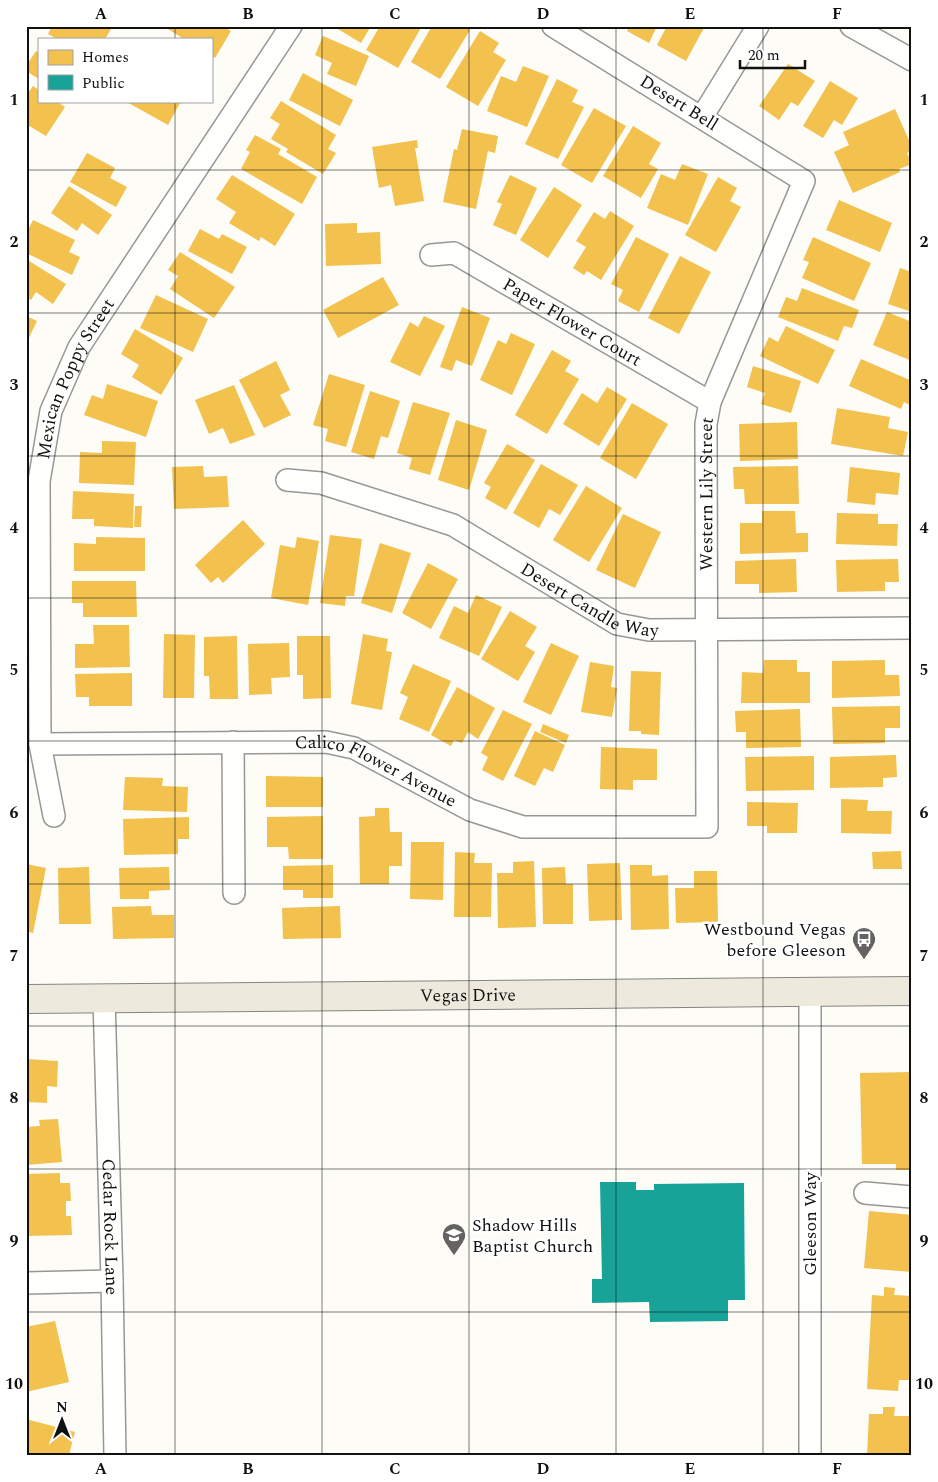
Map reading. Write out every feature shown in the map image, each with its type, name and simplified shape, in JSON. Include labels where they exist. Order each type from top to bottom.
[{"type":"main road","name":"Vegas Drive","points":[[26,998],[912,991]]},
{"type":"street","name":"Mexican Poppy Street","points":[[54,816],[40,744],[33,648],[39,481],[52,412],[79,347],[291,26]]},
{"type":"street","name":"Desert Bell","points":[[554,26],[804,181]]},
{"type":"street","points":[[702,117],[758,26]]},
{"type":"street","points":[[851,26],[912,60]]},
{"type":"street","name":"Western Lily Street","points":[[707,827],[706,424],[710,402],[804,181]]},
{"type":"street","name":"Paper Flower Court","points":[[431,255],[454,253],[710,402]]},
{"type":"street","name":"Desert Candle Way","points":[[287,480],[321,483],[453,525],[617,624],[649,630],[912,628]]},
{"type":"street","points":[[233,742],[234,893]]},
{"type":"street","name":"Calico Flower Avenue","points":[[40,744],[326,742],[354,748],[470,810],[523,827],[707,827]]},
{"type":"street","name":"Gleeson Way","points":[[810,992],[810,1456]]},
{"type":"street","name":"Cedar Rock Lane","points":[[104,998],[115,1456]]},
{"type":"street","points":[[865,1193],[912,1197]]},
{"type":"street","points":[[26,1283],[112,1281]]},
{"type":"building: Homes","points":[[52,26],[107,26],[111,29],[106,38],[55,38],[48,34]]},
{"type":"building: Homes","points":[[163,26],[223,26],[231,31],[215,58],[212,56],[212,38],[182,38]]},
{"type":"building: Homes","points":[[333,26],[371,26],[361,43]]},
{"type":"building: Homes","points":[[380,26],[422,26],[398,68],[366,50]]},
{"type":"building: Homes","points":[[432,26],[464,26],[470,30],[440,79],[411,62]]},
{"type":"building: Homes","points":[[629,26],[657,26],[649,43],[627,31]]},
{"type":"building: Homes","points":[[667,26],[705,26],[686,61],[657,45]]},
{"type":"building: Homes","points":[[480,31],[499,43],[493,52],[506,60],[478,106],[446,87]]},
{"type":"building: Homes","points":[[323,36],[369,56],[356,86],[327,74],[332,63],[315,55]]},
{"type":"building: Homes","points":[[36,51],[38,52],[38,78],[26,71],[26,66]]},
{"type":"building: Homes","points":[[788,64],[815,81],[798,106],[791,102],[779,120],[759,106]]},
{"type":"building: Homes","points":[[523,66],[549,76],[527,127],[487,111],[501,76],[516,82]]},
{"type":"building: Homes","points":[[303,73],[353,100],[340,126],[289,100]]},
{"type":"building: Homes","points":[[557,79],[578,90],[572,102],[584,107],[558,159],[525,144]]},
{"type":"building: Homes","points":[[830,81],[858,98],[842,125],[834,120],[823,138],[803,126]]},
{"type":"building: Homes","points":[[33,86],[38,89],[38,102],[58,102],[65,107],[46,136],[26,124],[26,96]]},
{"type":"building: Homes","points":[[281,101],[336,135],[328,149],[336,153],[323,174],[286,152],[288,149],[271,139],[280,124],[270,118]]},
{"type":"building: Homes","points":[[127,102],[180,102],[168,125]]},
{"type":"building: Homes","points":[[594,108],[626,126],[592,183],[561,165]]},
{"type":"building: Homes","points":[[895,109],[912,147],[912,151],[907,153],[912,164],[899,169],[900,172],[853,193],[834,152],[849,145],[843,132]]},
{"type":"building: Homes","points":[[633,126],[661,143],[649,164],[658,169],[641,198],[603,176]]},
{"type":"building: Homes","points":[[462,129],[498,136],[495,153],[488,151],[476,209],[443,202],[454,149],[457,150]]},
{"type":"building: Homes","points":[[255,135],[281,149],[278,154],[317,177],[302,204],[241,169],[250,152],[246,150]]},
{"type":"building: Homes","points":[[417,140],[418,148],[415,148],[424,201],[395,206],[391,185],[379,188],[372,147]]},
{"type":"building: Homes","points":[[87,153],[115,168],[110,178],[127,187],[116,207],[70,182]]},
{"type":"building: Homes","points":[[682,164],[708,174],[688,225],[647,208],[661,174],[675,180]]},
{"type":"building: Homes","points":[[232,175],[295,214],[275,246],[261,237],[259,241],[229,223],[236,212],[216,199]]},
{"type":"building: Homes","points":[[510,175],[537,188],[516,235],[493,225],[502,204],[497,202]]},
{"type":"building: Homes","points":[[718,177],[737,188],[730,201],[741,207],[716,252],[685,235]]},
{"type":"building: Homes","points":[[69,186],[112,215],[98,235],[82,223],[77,231],[51,213]]},
{"type":"building: Homes","points":[[554,187],[582,205],[548,258],[520,240]]},
{"type":"building: Homes","points":[[839,200],[892,223],[880,252],[826,230]]},
{"type":"building: Homes","points":[[610,211],[634,226],[601,280],[587,271],[584,275],[573,268],[586,247],[576,241],[594,212],[605,219]]},
{"type":"building: Homes","points":[[33,220],[75,240],[69,252],[80,257],[72,275],[26,253],[26,234]]},
{"type":"building: Homes","points":[[357,223],[357,233],[380,232],[381,264],[326,266],[325,224]]},
{"type":"building: Homes","points":[[200,229],[219,239],[222,234],[247,247],[232,274],[188,251]]},
{"type":"building: Homes","points":[[636,237],[669,254],[639,312],[618,301],[623,290],[611,284]]},
{"type":"building: Homes","points":[[813,237],[871,263],[854,301],[802,278],[809,262],[803,260]]},
{"type":"building: Homes","points":[[180,252],[235,287],[214,318],[170,289],[178,276],[168,270]]},
{"type":"building: Homes","points":[[680,256],[711,272],[679,334],[648,318]]},
{"type":"building: Homes","points":[[26,259],[66,284],[53,304],[36,292],[31,300],[26,297]]},
{"type":"building: Homes","points":[[900,268],[912,272],[912,312],[888,304]]},
{"type":"building: Homes","points":[[383,277],[399,305],[338,338],[323,310]]},
{"type":"building: Homes","points":[[802,288],[859,310],[852,328],[844,326],[838,341],[778,317],[786,297],[797,301]]},
{"type":"building: Homes","points":[[156,295],[208,319],[193,352],[140,328]]},
{"type":"building: Homes","points":[[462,307],[490,318],[472,366],[456,360],[452,371],[440,367]]},
{"type":"building: Homes","points":[[887,312],[912,322],[912,361],[873,345]]},
{"type":"building: Homes","points":[[26,316],[37,321],[26,344]]},
{"type":"building: Homes","points":[[424,316],[445,326],[420,376],[390,362],[410,322],[418,327]]},
{"type":"building: Homes","points":[[786,326],[835,350],[818,384],[760,356],[769,337],[778,342]]},
{"type":"building: Homes","points":[[135,329],[183,358],[161,395],[132,377],[139,365],[121,354]]},
{"type":"building: Homes","points":[[511,333],[535,344],[512,395],[480,380],[498,340],[506,344]]},
{"type":"building: Homes","points":[[552,350],[571,361],[565,371],[579,379],[547,434],[515,415]]},
{"type":"building: Homes","points":[[861,359],[912,381],[912,406],[904,402],[901,409],[849,386]]},
{"type":"building: Homes","points":[[276,361],[290,390],[280,395],[291,415],[264,428],[239,380]]},
{"type":"building: Homes","points":[[753,366],[801,381],[791,413],[761,404],[765,393],[747,387]]},
{"type":"building: Homes","points":[[329,374],[365,385],[346,447],[325,441],[328,429],[313,425]]},
{"type":"building: Homes","points":[[107,384],[158,401],[146,437],[84,415],[92,395],[103,399]]},
{"type":"building: Homes","points":[[234,385],[255,435],[230,444],[223,428],[209,434],[195,400]]},
{"type":"building: Homes","points":[[607,387],[627,399],[599,446],[563,424],[582,393],[597,403]]},
{"type":"building: Homes","points":[[370,391],[400,401],[388,438],[381,436],[374,459],[351,452]]},
{"type":"building: Homes","points":[[413,402],[450,413],[430,475],[409,469],[412,458],[397,453]]},
{"type":"building: Homes","points":[[632,403],[668,424],[636,479],[600,458]]},
{"type":"building: Homes","points":[[837,408],[890,417],[888,428],[908,432],[903,456],[831,444]]},
{"type":"building: Homes","points":[[456,420],[487,430],[469,490],[438,480]]},
{"type":"building: Homes","points":[[797,422],[798,459],[740,461],[739,424]]},
{"type":"building: Homes","points":[[102,441],[136,442],[134,485],[79,483],[80,452],[102,453]]},
{"type":"building: Homes","points":[[507,444],[535,460],[506,510],[485,498],[491,487],[484,483]]},
{"type":"building: Homes","points":[[541,464],[578,485],[560,515],[549,509],[539,528],[513,513]]},
{"type":"building: Homes","points":[[203,466],[204,477],[227,476],[229,507],[174,509],[172,467]]},
{"type":"building: Homes","points":[[798,466],[799,504],[745,504],[744,489],[734,489],[733,467]]},
{"type":"building: Homes","points":[[850,467],[900,473],[898,495],[876,493],[875,505],[847,502]]},
{"type":"building: Homes","points":[[586,486],[622,508],[589,562],[553,540]]},
{"type":"building: Homes","points":[[73,491],[134,494],[133,528],[94,526],[94,519],[72,519]]},
{"type":"building: Homes","points":[[135,506],[142,506],[141,527],[134,527]]},
{"type":"building: Homes","points":[[762,511],[795,511],[796,533],[808,533],[808,552],[740,554],[740,523],[762,523]]},
{"type":"building: Homes","points":[[837,513],[878,514],[878,524],[898,524],[897,546],[836,544]]},
{"type":"building: Homes","points":[[623,514],[661,532],[635,588],[596,570]]},
{"type":"building: Homes","points":[[243,520],[265,544],[223,583],[218,577],[211,583],[195,565]]},
{"type":"building: Homes","points":[[330,535],[362,539],[354,596],[346,596],[345,606],[320,603]]},
{"type":"building: Homes","points":[[96,537],[145,538],[145,571],[74,571],[74,543],[96,544]]},
{"type":"building: Homes","points":[[297,537],[319,541],[308,605],[271,598],[280,545],[295,548]]},
{"type":"building: Homes","points":[[380,543],[411,553],[392,613],[361,603]]},
{"type":"building: Homes","points":[[796,559],[797,592],[759,593],[759,584],[735,584],[735,561]]},
{"type":"building: Homes","points":[[898,559],[899,582],[885,582],[885,591],[837,592],[836,560]]},
{"type":"building: Homes","points":[[428,563],[458,579],[431,629],[402,613]]},
{"type":"building: Homes","points":[[72,581],[136,581],[137,617],[83,617],[83,603],[72,603]]},
{"type":"building: Homes","points":[[476,595],[502,607],[479,656],[439,638],[454,606],[468,613]]},
{"type":"building: Homes","points":[[510,611],[537,627],[525,646],[535,652],[518,681],[481,659]]},
{"type":"building: Homes","points":[[93,625],[129,625],[130,667],[75,668],[75,644],[94,644]]},
{"type":"building: Homes","points":[[164,634],[195,635],[194,698],[163,698]]},
{"type":"building: Homes","points":[[363,634],[388,639],[386,651],[392,652],[382,710],[351,704]]},
{"type":"building: Homes","points":[[237,636],[238,699],[210,699],[209,676],[204,676],[204,637]]},
{"type":"building: Homes","points":[[297,636],[330,636],[331,698],[303,699],[303,675],[297,675]]},
{"type":"building: Homes","points":[[289,643],[290,677],[271,678],[272,694],[249,695],[248,644]]},
{"type":"building: Homes","points":[[551,643],[579,656],[551,715],[523,702]]},
{"type":"building: Homes","points":[[764,660],[797,660],[797,672],[810,672],[810,703],[741,703],[742,672],[763,673]]},
{"type":"building: Homes","points":[[885,660],[885,675],[899,675],[900,696],[832,698],[832,661]]},
{"type":"building: Homes","points":[[590,662],[614,666],[611,687],[617,688],[612,717],[581,712]]},
{"type":"building: Homes","points":[[413,664],[451,681],[429,732],[399,719],[408,697],[400,693]]},
{"type":"building: Homes","points":[[631,671],[661,672],[659,735],[641,734],[641,731],[629,731]]},
{"type":"building: Homes","points":[[132,673],[132,706],[89,706],[89,697],[76,697],[75,674]]},
{"type":"building: Homes","points":[[457,687],[495,708],[478,739],[468,732],[462,743],[454,740],[451,746],[431,735]]},
{"type":"building: Homes","points":[[900,706],[900,728],[885,728],[885,743],[833,744],[832,707]]},
{"type":"building: Homes","points":[[800,709],[801,747],[746,748],[746,732],[736,732],[735,711]]},
{"type":"building: Homes","points":[[503,710],[532,724],[503,781],[482,770],[488,757],[481,753]]},
{"type":"building: Homes","points":[[543,724],[569,735],[566,743],[540,732]]},
{"type":"building: Homes","points":[[535,731],[565,745],[553,772],[544,768],[535,786],[514,776]]},
{"type":"building: Homes","points":[[601,747],[657,749],[657,780],[633,780],[633,790],[600,789]]},
{"type":"building: Homes","points":[[896,755],[897,777],[883,778],[883,787],[830,788],[830,757]]},
{"type":"building: Homes","points":[[814,756],[814,790],[746,791],[745,757]]},
{"type":"building: Homes","points":[[266,776],[323,777],[323,807],[266,807]]},
{"type":"building: Homes","points":[[125,777],[163,778],[162,786],[188,787],[187,812],[123,810]]},
{"type":"building: Homes","points":[[841,799],[868,800],[867,811],[892,811],[891,834],[841,833]]},
{"type":"building: Homes","points":[[747,802],[798,803],[797,833],[767,833],[767,826],[747,826]]},
{"type":"building: Homes","points":[[375,808],[389,808],[390,832],[402,832],[402,866],[389,866],[389,884],[360,884],[359,817],[375,816]]},
{"type":"building: Homes","points":[[323,816],[323,859],[289,859],[288,847],[267,847],[267,817]]},
{"type":"building: Homes","points":[[189,817],[189,839],[178,839],[178,854],[124,855],[123,819]]},
{"type":"building: Homes","points":[[411,842],[444,842],[443,900],[410,899]]},
{"type":"building: Homes","points":[[901,851],[902,869],[873,869],[872,852]]},
{"type":"building: Homes","points":[[455,852],[475,853],[474,863],[492,863],[491,917],[454,917]]},
{"type":"building: Homes","points":[[534,861],[536,927],[498,928],[497,873],[513,873],[513,862]]},
{"type":"building: Homes","points":[[620,863],[622,920],[589,921],[587,864]]},
{"type":"building: Homes","points":[[26,864],[46,868],[33,933],[26,931]]},
{"type":"building: Homes","points":[[333,865],[333,898],[303,898],[303,890],[283,890],[283,866]]},
{"type":"building: Homes","points":[[630,865],[652,865],[652,876],[668,875],[669,929],[631,930]]},
{"type":"building: Homes","points":[[89,867],[91,924],[59,924],[58,868]]},
{"type":"building: Homes","points":[[169,867],[170,890],[149,891],[149,899],[120,899],[119,868]]},
{"type":"building: Homes","points":[[565,867],[566,884],[573,884],[573,924],[543,924],[542,868]]},
{"type":"building: Homes","points":[[694,871],[717,871],[718,922],[676,923],[675,888],[694,888]]},
{"type":"building: Homes","points":[[151,906],[152,915],[174,915],[174,938],[113,939],[112,907]]},
{"type":"building: Homes","points":[[340,906],[341,938],[283,939],[282,908]]},
{"type":"building: Homes","points":[[26,1059],[58,1061],[57,1087],[47,1086],[47,1103],[26,1102]]},
{"type":"building: Homes","points":[[912,1072],[912,1170],[896,1170],[896,1164],[862,1164],[860,1073]]},
{"type":"building: Homes","points":[[58,1119],[62,1162],[26,1165],[26,1127],[40,1126],[39,1120]]},
{"type":"building: Homes","points":[[60,1173],[60,1183],[70,1183],[71,1201],[66,1201],[66,1216],[71,1216],[72,1235],[26,1236],[26,1174]]},
{"type":"building: Homes","points":[[869,1211],[912,1215],[912,1272],[864,1268]]},
{"type":"building: Homes","points":[[884,1287],[895,1288],[894,1295],[912,1296],[912,1380],[899,1380],[898,1391],[867,1389],[872,1295],[884,1296]]},
{"type":"building: Homes","points":[[55,1321],[69,1382],[26,1392],[26,1327]]},
{"type":"building: Homes","points":[[883,1407],[895,1407],[894,1416],[912,1416],[912,1456],[867,1456],[869,1414],[883,1414]]},
{"type":"building: Homes","points":[[26,1419],[75,1432],[69,1455],[26,1456]]},
{"type":"building: Public","name":"Shadow Hills Baptist Church","points":[[600,1182],[636,1182],[636,1190],[654,1190],[654,1184],[744,1183],[745,1300],[728,1300],[728,1321],[650,1322],[649,1302],[592,1303],[592,1279],[602,1279]]},
{"type":"place","name":"Westbound Vegas before Gleeson","points":[[864,960]]},
{"type":"place","name":"Shadow Hills Baptist Church","points":[[454,1256]]}]
